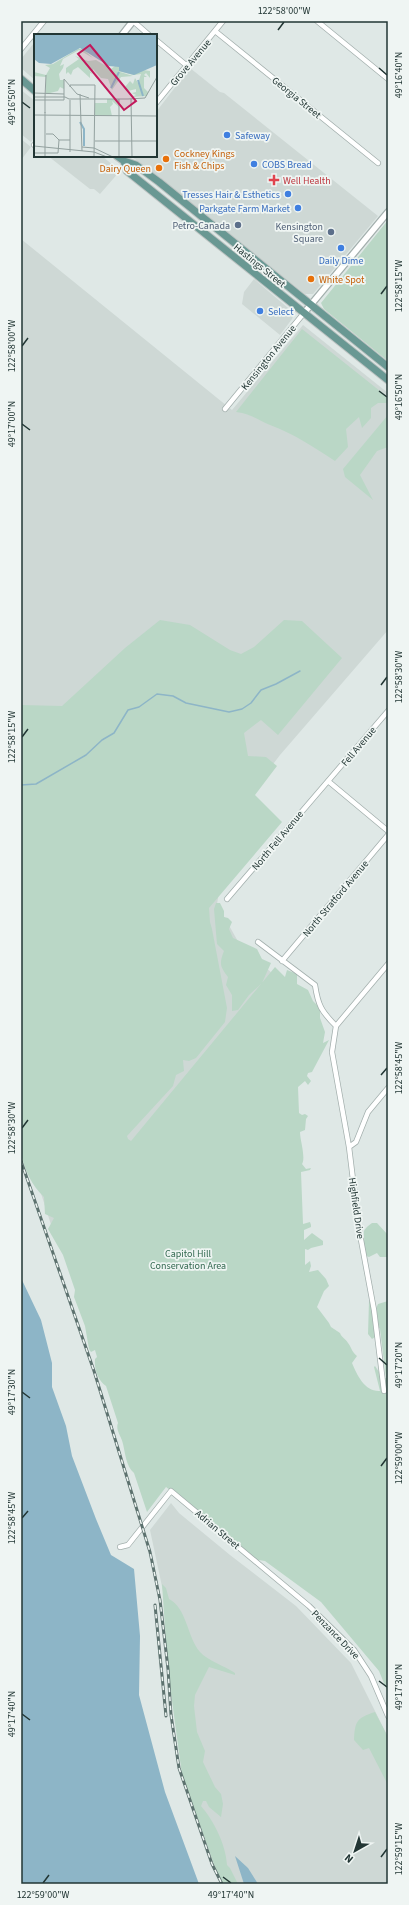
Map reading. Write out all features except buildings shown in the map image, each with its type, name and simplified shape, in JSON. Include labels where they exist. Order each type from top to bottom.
[{"type":"main road","points":[[21,79],[34,90]]},
{"type":"main road","name":"Hastings Street","points":[[118,157],[124,161],[136,165],[159,182],[388,367]]},
{"type":"main road","name":"Hastings Street","points":[[124,161],[127,170],[388,380]]},
{"type":"street","points":[[21,49],[44,21]]},
{"type":"street","points":[[123,34],[133,21],[149,34]]},
{"type":"street","name":"Grove Avenue","points":[[157,102],[223,21]]},
{"type":"street","points":[[317,21],[388,79]]},
{"type":"street","name":"Georgia Street","points":[[215,31],[378,163]]},
{"type":"street","points":[[157,41],[186,65]]},
{"type":"street","name":"Kensington Avenue","points":[[225,409],[388,212]]},
{"type":"street","name":"Fell Avenue","points":[[328,780],[388,711]]},
{"type":"street","points":[[328,780],[388,831]]},
{"type":"street","name":"North Fell Avenue","points":[[227,900],[328,780]]},
{"type":"street","name":"North Stratford Avenue","points":[[282,962],[388,835]]},
{"type":"street","points":[[258,942],[282,962],[314,985],[318,1002],[323,1013],[336,1026],[388,964]]},
{"type":"street","name":"Highfield Drive","points":[[336,1026],[332,1052],[349,1147],[359,1228],[374,1310],[384,1391]]},
{"type":"street","points":[[349,1147],[356,1142],[368,1112],[388,1088]]},
{"type":"street","name":"Adrian Street","points":[[120,1547],[128,1545],[171,1490],[264,1567]]},
{"type":"street","name":"Penzance Drive","points":[[264,1567],[309,1606],[354,1650],[371,1676],[388,1716]]},
{"type":"shaded area","points":[[34,43],[34,79],[21,68],[21,59]]},
{"type":"shaded area","points":[[190,68],[220,92],[224,93],[378,216],[313,294],[305,294],[132,157],[157,157],[157,111]]},
{"type":"shaded area","points":[[21,90],[34,100],[34,138],[31,142],[21,134]]},
{"type":"shaded area","points":[[21,139],[31,147],[21,160]]},
{"type":"shaded area","points":[[49,157],[103,157],[120,171],[100,194],[94,189],[90,189]]},
{"type":"shaded area","points":[[21,239],[232,410],[303,325],[388,393],[388,630],[280,755],[246,800],[225,857],[217,904],[240,945],[272,973],[54,1234],[21,1131]]},
{"type":"shaded area","points":[[254,279],[294,313],[292,319],[280,335],[242,304],[244,292]]},
{"type":"shaded area","points":[[171,1503],[179,1513],[296,1606],[351,1663],[388,1737],[388,1884],[225,1884],[204,1829],[167,1610],[150,1530]]},
{"type":"green space","points":[[388,220],[388,361],[324,309],[321,303]]},
{"type":"green space","points":[[302,329],[385,395],[388,403],[378,403],[371,408],[371,418],[362,428],[359,417],[346,429],[348,447],[335,461],[288,433],[250,416],[236,412]]},
{"type":"green space","points":[[388,415],[388,447],[377,451],[360,475],[373,500],[345,477],[343,469]]},
{"type":"green space","name":"Capitol Hill Conservation Area","points":[[160,620],[190,625],[230,650],[241,654],[254,647],[284,620],[302,621],[342,658],[278,735],[261,720],[244,733],[248,756],[266,757],[277,766],[255,795],[282,822],[209,908],[210,922],[227,1008],[225,1022],[196,1058],[189,1061],[183,1060],[184,1071],[176,1075],[173,1086],[127,1136],[131,1141],[275,967],[285,977],[287,970],[297,974],[297,984],[308,990],[313,1001],[320,1008],[320,1018],[325,1032],[323,1043],[329,1040],[312,1072],[308,1073],[307,1076],[311,1081],[308,1085],[305,1081],[298,1087],[299,1113],[308,1116],[306,1119],[305,1130],[300,1132],[303,1153],[302,1164],[306,1169],[311,1168],[310,1170],[301,1172],[303,1224],[310,1222],[311,1225],[311,1227],[304,1230],[304,1240],[312,1233],[323,1241],[323,1245],[308,1250],[305,1249],[305,1265],[310,1261],[311,1266],[309,1272],[318,1270],[326,1279],[329,1286],[324,1291],[317,1307],[331,1327],[340,1333],[357,1356],[352,1363],[362,1382],[370,1389],[375,1391],[380,1391],[375,1366],[383,1378],[386,1378],[380,1329],[376,1321],[376,1310],[378,1304],[388,1301],[388,1693],[379,1671],[321,1602],[265,1561],[252,1559],[230,1540],[223,1530],[217,1530],[205,1517],[166,1487],[147,1512],[134,1473],[129,1467],[125,1455],[117,1428],[118,1423],[106,1386],[101,1381],[96,1371],[95,1359],[97,1357],[95,1350],[91,1352],[89,1349],[85,1326],[74,1297],[75,1290],[63,1255],[48,1229],[54,1218],[45,1214],[44,1197],[29,1177],[21,1153],[21,705],[62,706],[125,648]]},
{"type":"green space","points":[[216,903],[220,903],[224,911],[224,917],[228,918],[232,922],[229,929],[233,938],[257,949],[262,959],[271,963],[262,983],[249,995],[238,1010],[232,1011],[232,995],[226,985],[228,977],[221,965],[221,959],[224,951],[217,944],[214,909]]},
{"type":"green space","points":[[372,1223],[377,1223],[388,1235],[388,1257],[380,1257],[377,1253],[369,1257],[363,1255],[364,1230]]},
{"type":"green space","points":[[369,1301],[371,1302],[375,1337],[372,1339],[368,1334]]},
{"type":"green space","points":[[162,1584],[166,1588],[169,1599],[180,1609],[192,1639],[200,1652],[207,1658],[235,1673],[235,1675],[209,1667],[195,1695],[194,1706],[197,1732],[205,1751],[203,1762],[215,1787],[221,1794],[223,1804],[221,1817],[209,1807],[206,1801],[203,1801],[201,1806],[222,1841],[227,1865],[238,1884],[221,1884],[182,1775],[168,1671]]},
{"type":"green space","points":[[375,1712],[388,1737],[388,1785],[369,1748],[363,1750],[354,1740],[356,1725],[360,1719]]},
{"type":"water","points":[[21,1278],[41,1320],[52,1363],[52,1387],[66,1426],[72,1456],[96,1519],[111,1555],[134,1569],[140,1636],[139,1695],[165,1792],[199,1884],[21,1884]]},
{"type":"water","points":[[235,1856],[248,1868],[258,1884],[244,1884]]},
{"type":"waterway","points":[[21,785],[36,784],[86,755],[102,740],[114,733],[128,710],[139,707],[157,694],[173,696],[186,703],[229,712],[242,709],[251,703],[261,690],[300,671]]},
{"type":"railway","points":[[21,1161],[94,1371],[150,1552],[160,1600],[168,1669],[171,1715],[179,1768],[212,1864],[222,1884]]},
{"type":"railway","points":[[155,1605],[166,1716]]},
{"type":"place","name":"Safeway","points":[[227,135]]},
{"type":"place","name":"Cockney Kings Fish & Chips","points":[[166,159]]},
{"type":"place","name":"COBS Bread","points":[[254,164]]},
{"type":"place","name":"Dairy Queen","points":[[159,168]]},
{"type":"place","name":"Well Health","points":[[274,180]]},
{"type":"place","name":"Tresses Hair & Esthetics","points":[[288,194]]},
{"type":"place","name":"Parkgate Farm Market","points":[[298,208]]},
{"type":"place","name":"Petro-Canada","points":[[238,225]]},
{"type":"place","name":"Kensington Square","points":[[331,232]]},
{"type":"place","name":"Daily Dime","points":[[341,248]]},
{"type":"place","name":"White Spot","points":[[311,279]]},
{"type":"place","name":"Select","points":[[260,311]]}]
